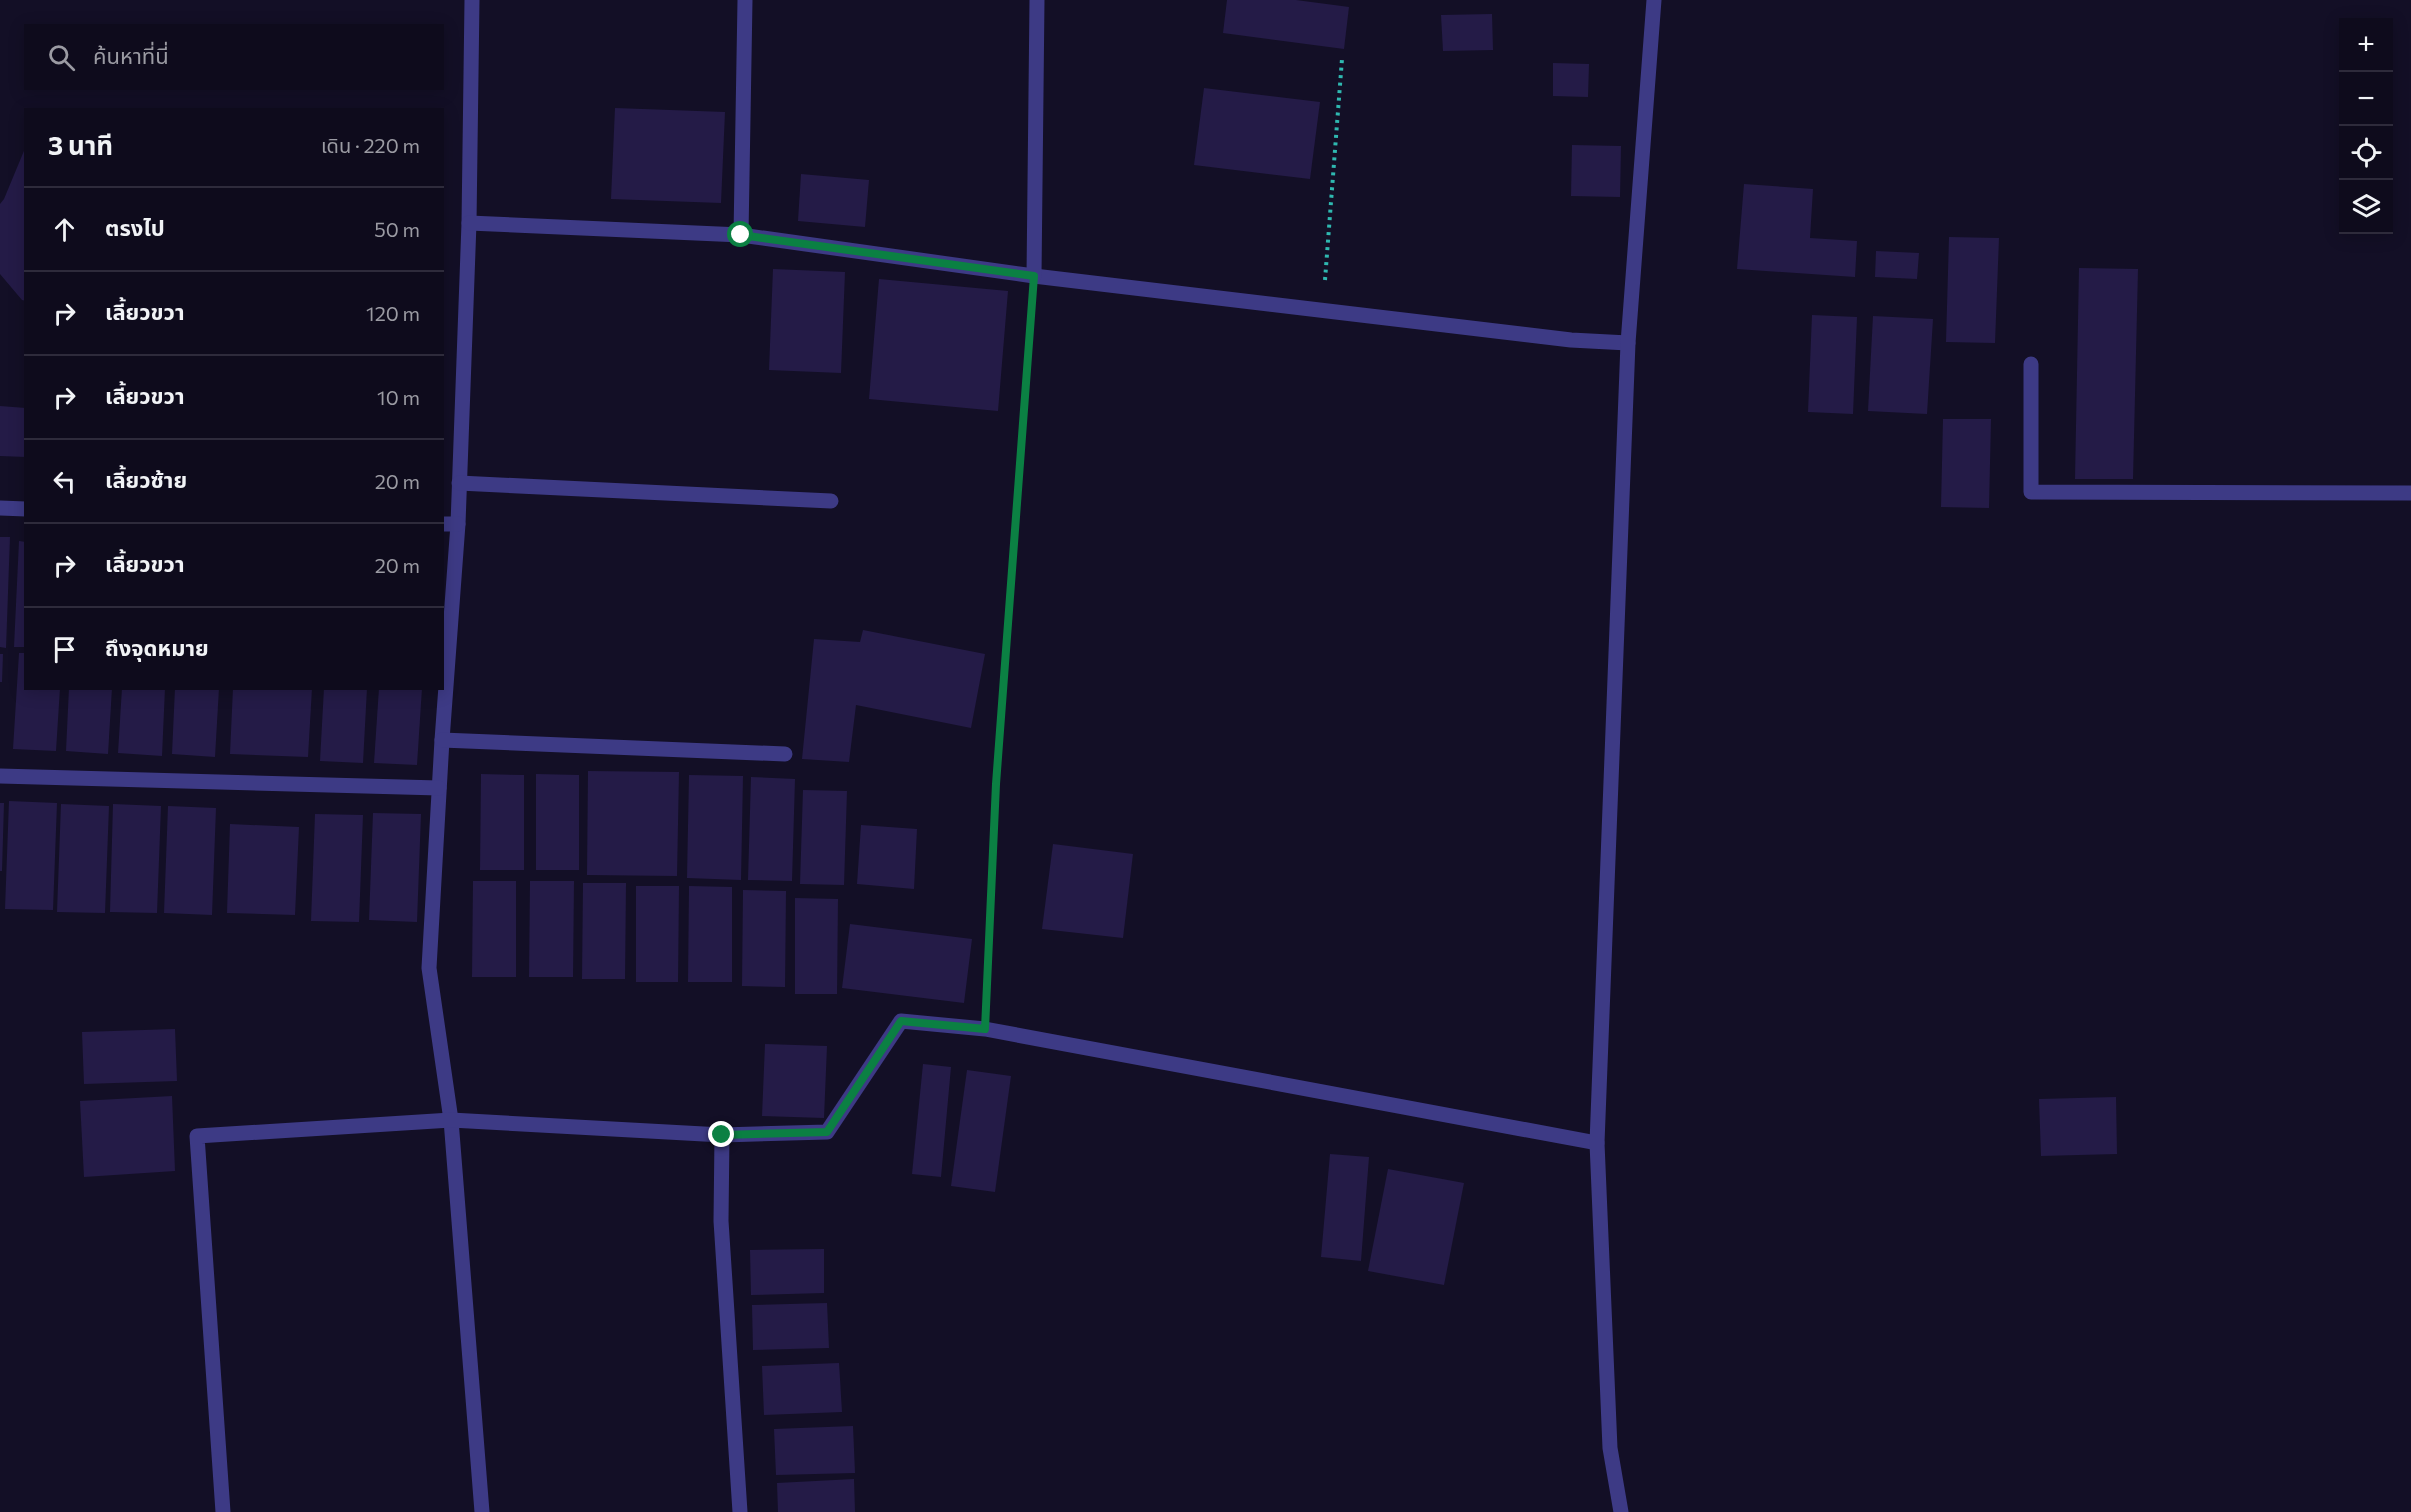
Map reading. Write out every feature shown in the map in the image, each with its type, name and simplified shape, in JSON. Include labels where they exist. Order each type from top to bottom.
[{"type":"street","points":[[444,686],[450,524],[459,483],[469,223],[472,0]]},
{"type":"street","points":[[741,235],[745,0]]},
{"type":"street","points":[[1034,276],[1037,0]]},
{"type":"street","points":[[1621,1512],[1610,1448],[1597,1143],[1628,343],[1654,0]]},
{"type":"street","points":[[469,223],[741,235],[1034,276],[1571,340],[1628,343]]},
{"type":"street","points":[[2031,364],[2031,492],[2411,493]]},
{"type":"street","points":[[459,483],[831,501]]},
{"type":"street","points":[[0,508],[24,509]]},
{"type":"street","points":[[444,690],[429,968],[452,1119],[482,1512]]},
{"type":"street","points":[[442,740],[785,754]]},
{"type":"street","points":[[0,776],[439,788]]},
{"type":"street","points":[[223,1512],[197,1136],[452,1119],[722,1135],[827,1132],[901,1021],[985,1029],[1597,1143]]},
{"type":"street","points":[[722,1135],[721,1221],[740,1512]]},
{"type":"path","points":[[1322,310],[1342,59]]},
{"type":"path","points":[[985,1029],[996,784],[1034,276]]},
{"type":"building","points":[[1227,0],[1296,0],[1349,7],[1344,49],[1223,33]]},
{"type":"building","points":[[1492,14],[1493,50],[1443,51],[1441,15]]},
{"type":"building","points":[[1553,63],[1589,64],[1588,97],[1553,96]]},
{"type":"building","points":[[1204,88],[1320,102],[1310,179],[1194,165]]},
{"type":"building","points":[[615,108],[725,112],[721,203],[611,199]]},
{"type":"building","points":[[1572,145],[1621,146],[1620,197],[1571,196]]},
{"type":"building","points":[[24,151],[24,300],[0,274],[0,204]]},
{"type":"building","points":[[801,174],[869,180],[865,227],[798,221]]},
{"type":"building","points":[[1744,184],[1813,189],[1810,238],[1857,241],[1855,277],[1737,269]]},
{"type":"building","points":[[1949,237],[1999,238],[1995,343],[1946,342]]},
{"type":"building","points":[[1876,251],[1919,253],[1917,279],[1875,277]]},
{"type":"building","points":[[2079,268],[2138,269],[2133,479],[2075,479]]},
{"type":"building","points":[[773,269],[845,272],[841,373],[769,370]]},
{"type":"building","points":[[879,279],[1008,291],[998,411],[869,399]]},
{"type":"building","points":[[1812,315],[1857,317],[1853,414],[1808,412]]},
{"type":"building","points":[[1873,316],[1933,319],[1927,414],[1868,411]]},
{"type":"building","points":[[0,406],[24,408],[24,457],[0,456]]},
{"type":"building","points":[[1943,419],[1991,419],[1989,508],[1941,507]]},
{"type":"building","points":[[0,537],[10,537],[6,648],[0,647]]},
{"type":"building","points":[[19,541],[24,542],[24,647],[14,647]]},
{"type":"building","points":[[863,630],[985,654],[971,728],[856,705],[849,762],[802,759],[814,639],[860,642]]},
{"type":"building","points":[[19,653],[24,653],[24,690],[60,690],[56,751],[13,749]]},
{"type":"building","points":[[0,654],[3,654],[2,682],[0,682]]},
{"type":"building","points":[[69,690],[112,690],[108,754],[66,751]]},
{"type":"building","points":[[122,690],[165,690],[162,756],[118,753]]},
{"type":"building","points":[[175,690],[219,690],[215,757],[172,754]]},
{"type":"building","points":[[233,690],[312,690],[308,757],[230,754]]},
{"type":"building","points":[[324,690],[367,690],[363,763],[320,761]]},
{"type":"building","points":[[379,690],[422,690],[417,765],[374,763]]},
{"type":"building","points":[[588,771],[679,772],[677,876],[587,875]]},
{"type":"building","points":[[481,774],[524,775],[524,870],[480,870]]},
{"type":"building","points":[[536,774],[579,775],[579,870],[536,870]]},
{"type":"building","points":[[689,775],[743,776],[741,880],[687,878]]},
{"type":"building","points":[[751,777],[795,779],[792,881],[748,880]]},
{"type":"building","points":[[803,790],[847,791],[844,885],[800,884]]},
{"type":"building","points":[[9,801],[57,803],[53,910],[5,909]]},
{"type":"building","points":[[0,803],[4,803],[2,871],[0,871]]},
{"type":"building","points":[[61,804],[109,806],[105,913],[57,912]]},
{"type":"building","points":[[113,804],[161,806],[157,913],[110,912]]},
{"type":"building","points":[[168,806],[216,808],[212,915],[164,913]]},
{"type":"building","points":[[373,813],[421,814],[417,922],[369,920]]},
{"type":"building","points":[[315,814],[363,815],[359,922],[311,921]]},
{"type":"building","points":[[230,824],[299,827],[295,915],[227,913]]},
{"type":"building","points":[[861,825],[917,829],[914,889],[857,884]]},
{"type":"building","points":[[1053,844],[1133,854],[1123,938],[1042,929]]},
{"type":"building","points":[[473,881],[516,881],[516,977],[472,977]]},
{"type":"building","points":[[530,881],[574,881],[573,977],[529,977]]},
{"type":"building","points":[[583,883],[626,883],[625,979],[582,979]]},
{"type":"building","points":[[636,886],[679,886],[678,982],[636,982]]},
{"type":"building","points":[[689,886],[732,887],[732,982],[688,982]]},
{"type":"building","points":[[743,890],[786,891],[785,987],[742,986]]},
{"type":"building","points":[[795,898],[838,899],[837,994],[795,994]]},
{"type":"building","points":[[850,924],[972,939],[964,1003],[842,988]]},
{"type":"building","points":[[175,1029],[177,1081],[84,1084],[82,1032]]},
{"type":"building","points":[[765,1044],[827,1046],[824,1118],[762,1116]]},
{"type":"building","points":[[923,1064],[951,1067],[941,1177],[912,1174]]},
{"type":"building","points":[[967,1070],[1011,1076],[995,1192],[951,1186]]},
{"type":"building","points":[[172,1096],[175,1171],[84,1177],[80,1101]]},
{"type":"building","points":[[2116,1097],[2117,1154],[2041,1156],[2039,1099]]},
{"type":"building","points":[[1330,1154],[1369,1157],[1361,1261],[1321,1257]]},
{"type":"building","points":[[1388,1169],[1464,1183],[1444,1285],[1368,1271]]},
{"type":"building","points":[[824,1249],[824,1293],[751,1295],[750,1250]]},
{"type":"building","points":[[827,1303],[829,1348],[753,1350],[752,1305]]},
{"type":"building","points":[[839,1363],[842,1412],[764,1415],[762,1366]]},
{"type":"building","points":[[853,1426],[855,1473],[776,1475],[774,1429]]},
{"type":"building","points":[[854,1479],[855,1512],[778,1512],[777,1483]]},
{"type":"route","points":[[722,1135],[827,1132],[901,1021],[985,1029],[996,784],[1034,276],[741,235]]}]
